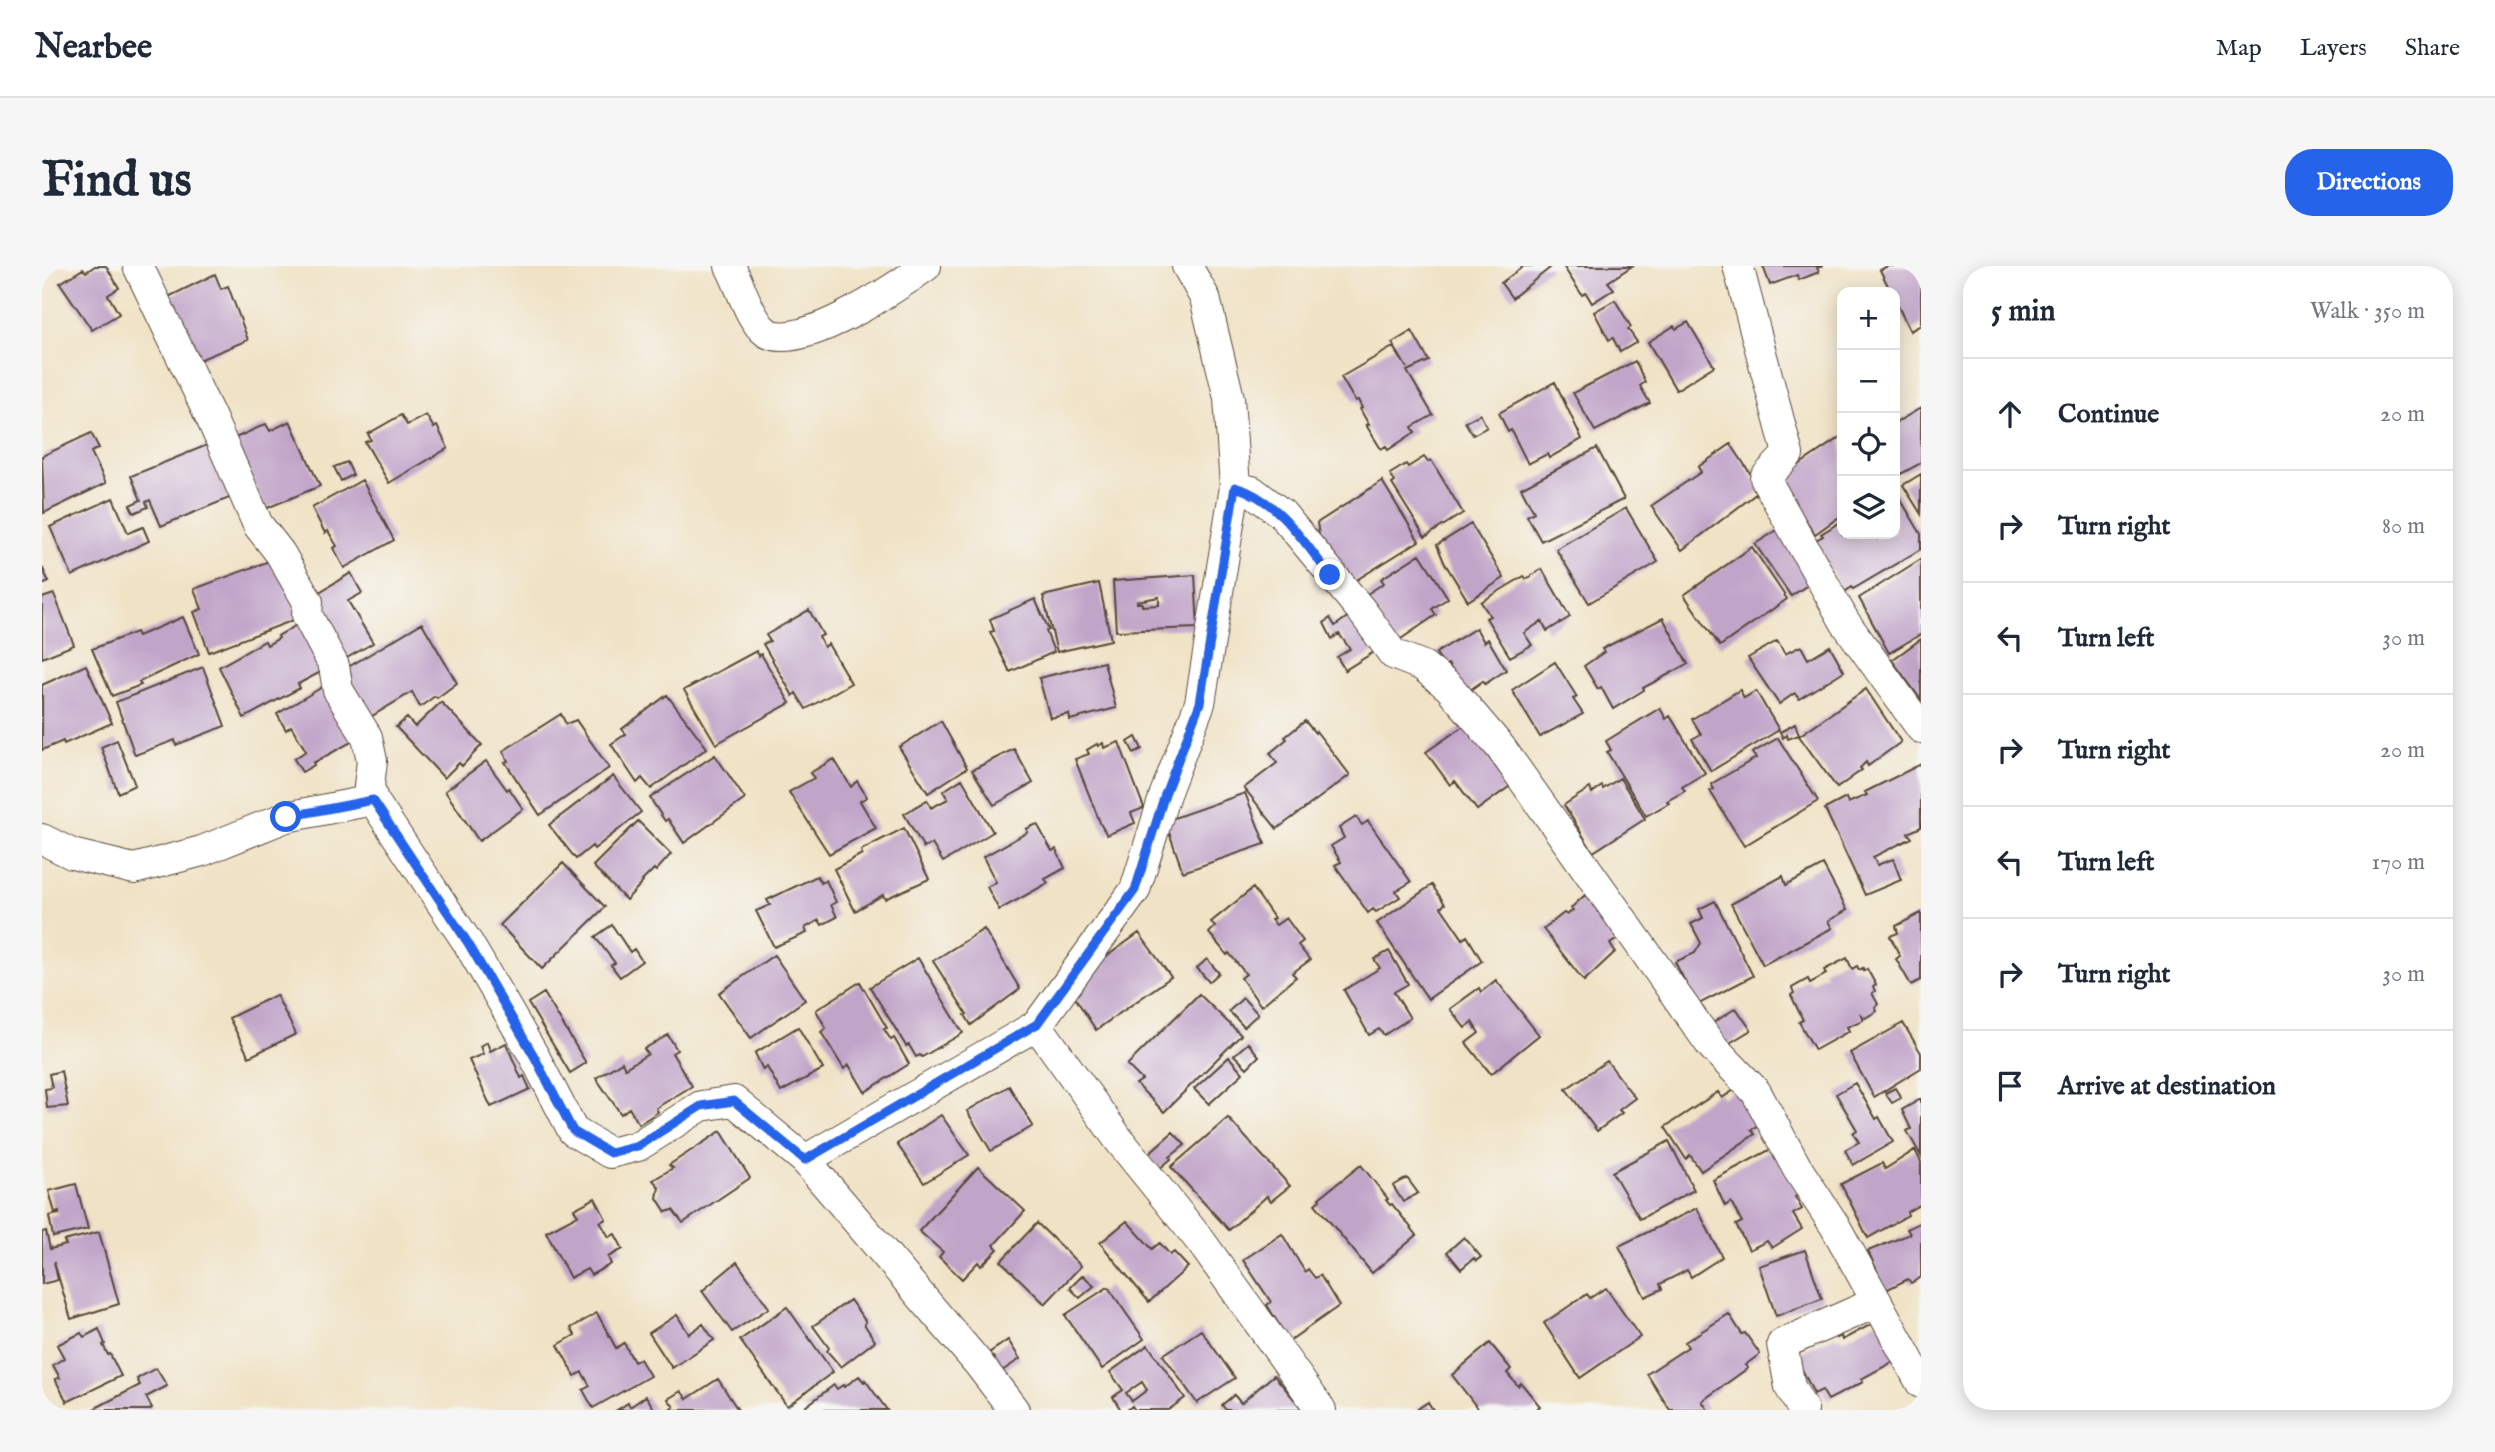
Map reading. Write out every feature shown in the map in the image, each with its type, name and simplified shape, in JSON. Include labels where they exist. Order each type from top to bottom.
[{"type":"street","points":[[138,266],[211,418],[258,525],[280,553],[308,602],[307,615],[334,666],[338,690],[367,737],[372,761],[369,786],[373,800],[468,943],[534,1056],[573,1131],[610,1153],[638,1146],[701,1106],[734,1101],[805,1160],[978,1363],[1014,1410]]},
{"type":"street","points":[[730,266],[754,318],[766,332],[781,338],[805,335],[890,292],[926,266]]},
{"type":"street","points":[[805,1160],[1037,1024],[1135,890],[1165,794],[1200,703],[1235,487],[1229,398],[1205,298],[1186,266]]},
{"type":"street","points":[[1738,266],[1788,454],[1765,478],[1845,622],[1921,728]]},
{"type":"street","points":[[1235,487],[1252,491],[1282,514],[1362,611],[1393,654],[1423,666],[1449,687],[1501,748],[1711,1045],[1756,1092],[1797,1168],[1835,1226],[1921,1382]]},
{"type":"street","points":[[42,839],[72,854],[134,869],[202,851],[286,817],[373,800]]},
{"type":"street","points":[[1037,1024],[1119,1140],[1202,1243],[1321,1410]]},
{"type":"street","points":[[1803,1410],[1790,1387],[1783,1344],[1877,1302]]},
{"type":"building","points":[[95,266],[106,266],[119,288],[108,295],[119,314],[92,330],[60,283],[83,269],[86,272]]},
{"type":"building","points":[[1524,266],[1550,268],[1512,298],[1501,283]]},
{"type":"building","points":[[1563,266],[1632,266],[1608,282],[1614,289],[1592,303],[1586,293],[1582,295]]},
{"type":"building","points":[[1763,266],[1823,266],[1817,268],[1819,272],[1799,280],[1797,275],[1770,285]]},
{"type":"building","points":[[1888,266],[1921,266],[1921,325],[1910,331],[1900,310],[1900,287],[1888,287],[1880,270]]},
{"type":"building","points":[[215,274],[221,289],[228,286],[248,340],[199,360],[192,343],[185,346],[166,298]]},
{"type":"building","points":[[1615,300],[1637,342],[1620,352],[1613,338],[1609,340],[1594,312]]},
{"type":"building","points":[[1688,322],[1714,366],[1676,390],[1648,342],[1674,326],[1676,329]]},
{"type":"building","points":[[1412,331],[1429,361],[1407,371],[1433,415],[1412,427],[1415,432],[1388,450],[1386,446],[1381,449],[1366,425],[1369,425],[1358,400],[1355,401],[1341,377],[1393,347],[1407,368],[1392,343]]},
{"type":"building","points":[[1635,361],[1645,382],[1640,386],[1650,403],[1595,431],[1573,393]]},
{"type":"building","points":[[1555,382],[1582,439],[1549,458],[1547,454],[1528,464],[1499,413]]},
{"type":"building","points":[[1921,408],[1921,463],[1901,474],[1900,472],[1900,420]]},
{"type":"building","points":[[1480,414],[1487,427],[1473,435],[1465,422]]},
{"type":"building","points":[[401,415],[407,425],[426,415],[434,428],[437,426],[448,448],[389,483],[365,442],[371,440],[368,434]]},
{"type":"building","points":[[290,421],[320,486],[265,509],[233,439],[266,424],[270,431]]},
{"type":"building","points":[[91,433],[99,448],[91,452],[106,483],[44,513],[42,456]]},
{"type":"building","points":[[1837,439],[1837,519],[1815,534],[1778,479]]},
{"type":"building","points":[[217,441],[239,494],[161,526],[150,500],[146,502],[148,507],[134,513],[130,505],[141,500],[131,476]]},
{"type":"building","points":[[1731,444],[1761,490],[1682,550],[1651,506],[1701,472],[1698,467]]},
{"type":"building","points":[[1597,448],[1624,499],[1541,541],[1527,516],[1534,512],[1521,488]]},
{"type":"building","points":[[1424,457],[1428,462],[1431,460],[1463,513],[1425,537],[1392,484],[1395,482],[1390,474]]},
{"type":"building","points":[[347,462],[353,475],[341,481],[334,467]]},
{"type":"building","points":[[1921,474],[1921,514],[1903,485]]},
{"type":"building","points":[[362,480],[394,540],[344,568],[333,548],[337,546],[328,531],[325,533],[312,508]]},
{"type":"building","points":[[1382,481],[1419,541],[1345,587],[1316,538],[1319,535],[1317,523]]},
{"type":"building","points":[[113,498],[128,533],[143,527],[149,541],[72,576],[50,527]]},
{"type":"building","points":[[1900,498],[1921,534],[1921,549],[1843,593],[1814,541],[1823,536],[1821,534],[1837,524],[1837,539],[1900,539]]},
{"type":"building","points":[[1626,508],[1658,562],[1589,603],[1556,549]]},
{"type":"building","points":[[1471,524],[1504,578],[1468,601],[1444,562],[1437,545]]},
{"type":"building","points":[[1779,529],[1815,580],[1791,596],[1755,544]]},
{"type":"building","points":[[1752,547],[1787,599],[1720,646],[1684,595]]},
{"type":"building","points":[[1420,554],[1448,598],[1432,609],[1436,615],[1392,645],[1367,594],[1384,583],[1381,579]]},
{"type":"building","points":[[280,557],[302,617],[209,652],[194,612],[202,609],[194,589]]},
{"type":"building","points":[[1921,559],[1921,634],[1889,653],[1859,598]]},
{"type":"building","points":[[42,567],[49,582],[42,585]]},
{"type":"building","points":[[1542,569],[1570,617],[1547,631],[1542,621],[1524,633],[1532,645],[1510,657],[1486,618],[1490,616],[1481,602],[1524,576],[1526,579]]},
{"type":"building","points":[[351,573],[362,593],[348,601],[373,643],[338,663],[313,596]]},
{"type":"building","points":[[1195,575],[1198,628],[1116,631],[1113,581]],"holes":[[[1159,597],[1159,605],[1142,606],[1142,603],[1137,601]]]},
{"type":"building","points":[[1099,583],[1111,640],[1057,652],[1043,596]]},
{"type":"building","points":[[54,594],[74,645],[42,658],[42,598]]},
{"type":"building","points":[[1035,599],[1049,630],[1046,631],[1054,652],[1010,672],[990,632],[994,631],[990,619]]},
{"type":"building","points":[[809,610],[823,635],[819,637],[824,647],[828,644],[851,683],[806,709],[796,693],[793,696],[763,644],[770,641],[766,635]]},
{"type":"building","points":[[1350,615],[1374,652],[1345,670],[1337,657],[1350,649],[1339,634],[1332,639],[1324,623],[1330,618],[1335,626]]},
{"type":"building","points":[[183,617],[199,654],[139,682],[141,685],[112,696],[92,649],[136,632],[138,636]]},
{"type":"building","points":[[1663,618],[1688,664],[1643,688],[1644,690],[1613,709],[1601,687],[1598,689],[1584,666],[1604,652],[1602,649]]},
{"type":"building","points":[[305,620],[332,666],[298,684],[300,688],[244,718],[219,667],[265,641],[267,645]]},
{"type":"building","points":[[422,623],[457,683],[420,707],[412,692],[367,719],[340,672]]},
{"type":"building","points":[[1476,628],[1484,642],[1488,639],[1506,670],[1467,692],[1448,664],[1444,666],[1436,653]]},
{"type":"building","points":[[1921,639],[1921,700],[1892,660]]},
{"type":"building","points":[[1777,641],[1785,654],[1801,646],[1808,659],[1830,646],[1844,671],[1799,699],[1795,693],[1779,704],[1748,658]]},
{"type":"building","points":[[756,651],[759,656],[761,654],[790,703],[716,744],[684,690]]},
{"type":"building","points":[[1104,662],[1116,708],[1070,720],[1069,714],[1050,718],[1039,678]]},
{"type":"building","points":[[1555,662],[1577,697],[1573,699],[1583,714],[1540,737],[1512,690]]},
{"type":"building","points":[[86,665],[112,723],[64,744],[63,741],[42,750],[42,685]]},
{"type":"building","points":[[203,667],[225,726],[176,745],[175,740],[135,755],[116,702]]},
{"type":"building","points":[[324,686],[357,739],[302,772],[294,759],[306,751],[291,726],[286,730],[277,714]]},
{"type":"building","points":[[1866,689],[1901,742],[1868,766],[1866,762],[1860,768],[1862,770],[1837,788],[1799,736]]},
{"type":"building","points":[[1740,690],[1744,698],[1756,691],[1779,730],[1711,771],[1692,739],[1701,734],[1692,719]]},
{"type":"building","points":[[667,695],[707,748],[651,789],[642,778],[637,783],[611,744],[626,734],[622,729]]},
{"type":"building","points":[[441,702],[482,745],[462,766],[459,763],[444,778],[396,727],[407,718],[415,727]]},
{"type":"building","points":[[1660,708],[1666,719],[1670,716],[1705,773],[1682,787],[1685,791],[1667,801],[1669,803],[1646,816],[1607,752],[1611,750],[1606,741]]},
{"type":"building","points":[[561,714],[566,724],[576,720],[609,768],[540,815],[505,762],[508,761],[503,751]]},
{"type":"building","points":[[941,721],[967,768],[928,793],[899,747]]},
{"type":"building","points":[[1305,721],[1350,775],[1277,829],[1244,788],[1277,763],[1270,753]]},
{"type":"building","points":[[1795,724],[1799,735],[1788,739],[1787,735],[1783,738],[1780,732]]},
{"type":"building","points":[[1465,725],[1510,786],[1477,810],[1455,781],[1450,785],[1426,752]]},
{"type":"building","points":[[1136,737],[1142,749],[1134,753],[1128,742]]},
{"type":"building","points":[[1778,738],[1818,801],[1744,846],[1710,791],[1714,789],[1711,784],[1756,758],[1752,753]]},
{"type":"building","points":[[117,740],[135,785],[118,793],[101,747]]},
{"type":"building","points":[[1119,742],[1144,808],[1131,813],[1135,823],[1107,835],[1075,759],[1089,754],[1087,750],[1097,744],[1098,746],[1103,743],[1104,748]]},
{"type":"building","points":[[1014,749],[1033,783],[994,805],[972,770]]},
{"type":"building","points":[[715,755],[745,799],[684,843],[650,798]]},
{"type":"building","points":[[834,759],[851,787],[857,781],[867,797],[860,801],[876,828],[829,854],[789,792],[814,778],[810,773]]},
{"type":"building","points":[[486,761],[523,809],[479,841],[445,791]]},
{"type":"building","points":[[1921,764],[1921,827],[1908,833],[1912,838],[1873,857],[1877,865],[1893,859],[1901,880],[1865,895],[1825,809],[1846,798],[1848,803],[1867,795],[1865,792]]},
{"type":"building","points":[[613,776],[641,812],[594,849],[592,846],[576,859],[549,825]]},
{"type":"building","points":[[1620,778],[1645,819],[1593,852],[1564,805],[1590,788],[1592,793]]},
{"type":"building","points":[[962,779],[993,832],[943,862],[932,844],[924,848],[904,814],[927,800],[931,808],[948,799],[943,791]]},
{"type":"building","points":[[1245,793],[1265,844],[1183,872],[1165,821]]},
{"type":"building","points":[[1356,817],[1362,825],[1368,821],[1411,882],[1396,891],[1400,897],[1376,912],[1373,909],[1368,913],[1335,865],[1341,862],[1331,846],[1344,838],[1339,828]]},
{"type":"building","points":[[638,821],[671,854],[626,900],[593,866]]},
{"type":"building","points":[[1037,824],[1052,851],[1056,849],[1065,868],[1045,879],[1048,883],[999,910],[987,887],[996,882],[983,857],[1028,832],[1026,829]]},
{"type":"building","points":[[904,828],[929,879],[885,899],[883,895],[855,911],[834,869],[862,854],[861,850]]},
{"type":"building","points":[[563,863],[605,907],[542,969],[500,925]]},
{"type":"building","points":[[1823,865],[1847,910],[1828,921],[1832,928],[1763,965],[1731,904],[1783,876],[1786,885]]},
{"type":"building","points":[[817,876],[821,883],[826,880],[836,902],[831,905],[837,917],[822,925],[819,920],[805,928],[807,933],[774,947],[756,911],[770,905],[767,900]]},
{"type":"building","points":[[1432,885],[1445,904],[1441,907],[1463,939],[1467,936],[1482,961],[1428,999],[1377,923]]},
{"type":"building","points":[[1253,888],[1276,925],[1286,918],[1303,941],[1298,945],[1310,960],[1292,973],[1296,977],[1261,1006],[1241,978],[1246,974],[1209,933],[1215,927],[1211,922]]},
{"type":"building","points":[[1585,895],[1622,935],[1610,944],[1615,952],[1584,981],[1543,929],[1564,913],[1567,915]]},
{"type":"building","points":[[1715,901],[1753,976],[1697,1005],[1675,962],[1695,953],[1701,943],[1691,924],[1703,918],[1699,909]]},
{"type":"building","points":[[1921,913],[1921,980],[1911,985],[1896,959],[1900,956],[1890,936],[1898,933],[1896,926]]},
{"type":"building","points":[[612,925],[630,952],[634,949],[642,961],[620,977],[611,965],[615,963],[595,937]]},
{"type":"building","points":[[984,929],[1020,989],[971,1025],[965,1015],[967,1014],[933,961]]},
{"type":"building","points":[[1139,933],[1171,977],[1096,1030],[1067,985]]},
{"type":"building","points":[[1389,951],[1408,984],[1394,992],[1410,1018],[1384,1035],[1379,1029],[1369,1035],[1344,990],[1380,968],[1374,959]]},
{"type":"building","points":[[774,955],[805,1000],[751,1038],[719,993]]},
{"type":"building","points":[[918,958],[963,1033],[922,1057],[916,1057],[909,1045],[906,1046],[870,987]]},
{"type":"building","points":[[1847,958],[1852,969],[1857,966],[1859,970],[1867,969],[1876,985],[1872,993],[1878,1004],[1875,1007],[1877,1011],[1865,1018],[1861,1015],[1863,1020],[1847,1027],[1849,1031],[1815,1050],[1799,1022],[1803,1020],[1791,995],[1794,993],[1792,988],[1808,979],[1810,983],[1826,974],[1824,970]]},
{"type":"building","points":[[1207,959],[1219,973],[1209,982],[1197,968]]},
{"type":"building","points":[[1496,980],[1539,1035],[1491,1074],[1466,1043],[1479,1033],[1472,1022],[1465,1028],[1450,1009],[1479,988],[1481,992]]},
{"type":"building","points":[[860,982],[887,1028],[884,1029],[891,1040],[894,1038],[909,1064],[865,1092],[849,1065],[844,1069],[821,1032],[826,1028],[816,1010]]},
{"type":"building","points":[[544,993],[586,1063],[570,1073],[528,1003]]},
{"type":"building","points":[[1199,994],[1241,1035],[1164,1112],[1136,1084],[1142,1080],[1127,1065]]},
{"type":"building","points":[[276,995],[296,1034],[249,1057],[229,1018]]},
{"type":"building","points":[[1243,998],[1258,1014],[1244,1027],[1229,1011]]},
{"type":"building","points":[[1736,1008],[1751,1030],[1728,1044],[1713,1023]]},
{"type":"building","points":[[1903,1023],[1921,1053],[1921,1068],[1874,1097],[1850,1053]]},
{"type":"building","points":[[798,1027],[823,1069],[781,1092],[767,1067],[763,1070],[755,1053]]},
{"type":"building","points":[[668,1035],[677,1050],[672,1053],[692,1086],[656,1108],[658,1112],[639,1124],[629,1108],[621,1114],[596,1078],[622,1062],[625,1068],[648,1054],[644,1049]]},
{"type":"building","points":[[487,1042],[490,1051],[506,1043],[521,1078],[524,1076],[530,1089],[491,1107],[469,1060],[483,1054],[480,1046]]},
{"type":"building","points":[[1248,1043],[1259,1056],[1247,1068],[1234,1055]]},
{"type":"building","points":[[1229,1057],[1243,1073],[1209,1104],[1194,1089]]},
{"type":"building","points":[[1607,1061],[1635,1098],[1619,1110],[1622,1113],[1597,1131],[1566,1089]]},
{"type":"building","points":[[61,1071],[68,1106],[47,1108],[45,1089],[52,1088],[49,1074]]},
{"type":"building","points":[[1855,1083],[1893,1142],[1853,1165],[1845,1150],[1859,1142],[1853,1133],[1857,1130],[1836,1094]]},
{"type":"building","points":[[1743,1084],[1765,1121],[1751,1130],[1755,1134],[1701,1171],[1690,1155],[1686,1159],[1665,1127],[1718,1092],[1722,1098]]},
{"type":"building","points":[[1009,1086],[1033,1126],[991,1151],[967,1111]]},
{"type":"building","points":[[1895,1088],[1901,1098],[1892,1103],[1885,1093]]},
{"type":"building","points":[[1921,1099],[1921,1156],[1907,1131],[1911,1129],[1902,1110]]},
{"type":"building","points":[[941,1115],[969,1155],[924,1183],[897,1144]]},
{"type":"building","points":[[1228,1118],[1290,1186],[1271,1201],[1267,1196],[1229,1230],[1171,1167]]},
{"type":"building","points":[[721,1131],[750,1178],[683,1223],[673,1210],[666,1212],[657,1198],[659,1187],[653,1180],[673,1168],[669,1165]]},
{"type":"building","points":[[1173,1132],[1185,1145],[1159,1169],[1148,1154]]},
{"type":"building","points":[[1669,1141],[1694,1190],[1640,1219],[1612,1172]]},
{"type":"building","points":[[1771,1149],[1799,1194],[1795,1197],[1802,1209],[1793,1214],[1802,1229],[1772,1248],[1767,1241],[1749,1250],[1736,1225],[1742,1222],[1731,1202],[1725,1206],[1713,1180]]},
{"type":"building","points":[[1915,1150],[1921,1162],[1921,1204],[1907,1212],[1908,1215],[1868,1238],[1841,1184],[1882,1163],[1885,1169]]},
{"type":"building","points":[[1361,1165],[1390,1205],[1392,1204],[1417,1235],[1372,1273],[1315,1204]]},
{"type":"building","points":[[978,1167],[1025,1211],[994,1245],[998,1249],[981,1266],[978,1262],[962,1279],[939,1257],[943,1252],[919,1231]]},
{"type":"building","points":[[1407,1178],[1418,1193],[1403,1202],[1393,1186]]},
{"type":"building","points":[[76,1184],[88,1229],[53,1237],[49,1216],[59,1212],[55,1213],[49,1191]]},
{"type":"building","points":[[595,1198],[606,1219],[600,1222],[609,1237],[615,1234],[623,1249],[608,1257],[611,1264],[591,1275],[587,1269],[570,1278],[546,1232],[578,1215],[574,1209]]},
{"type":"building","points":[[1697,1208],[1722,1257],[1691,1277],[1687,1270],[1660,1284],[1662,1289],[1645,1297],[1619,1246]]},
{"type":"building","points":[[1127,1221],[1152,1249],[1160,1243],[1170,1255],[1174,1252],[1188,1267],[1149,1302],[1100,1243]]},
{"type":"building","points":[[1921,1222],[1921,1277],[1911,1283],[1908,1279],[1886,1290],[1868,1251],[1910,1234],[1907,1229]]},
{"type":"building","points":[[1037,1223],[1081,1266],[1045,1304],[1001,1261]]},
{"type":"building","points":[[46,1231],[50,1249],[66,1245],[64,1241],[99,1232],[119,1304],[71,1319],[54,1262],[58,1280],[42,1284],[42,1232]]},
{"type":"building","points":[[1282,1234],[1305,1272],[1308,1269],[1315,1278],[1320,1275],[1339,1306],[1289,1341],[1267,1305],[1271,1302],[1243,1260]]},
{"type":"building","points":[[1464,1237],[1481,1257],[1476,1261],[1474,1258],[1461,1269],[1447,1252]]},
{"type":"building","points":[[1805,1250],[1822,1299],[1776,1316],[1759,1266]]},
{"type":"building","points":[[737,1262],[769,1308],[732,1332],[702,1291]]},
{"type":"building","points":[[1083,1275],[1094,1286],[1080,1298],[1070,1288]]},
{"type":"building","points":[[1108,1287],[1144,1339],[1102,1369],[1065,1315]]},
{"type":"building","points":[[1606,1288],[1640,1337],[1580,1378],[1544,1323],[1587,1294],[1590,1298]]},
{"type":"building","points":[[850,1300],[866,1322],[864,1324],[875,1341],[841,1367],[827,1351],[829,1348],[813,1326]]},
{"type":"building","points":[[787,1307],[833,1372],[787,1406],[740,1340]]},
{"type":"building","points":[[597,1313],[616,1348],[624,1343],[634,1362],[640,1359],[650,1376],[593,1408],[583,1390],[590,1386],[582,1372],[575,1376],[558,1345],[575,1335],[571,1328]]},
{"type":"building","points":[[1729,1314],[1760,1354],[1745,1365],[1748,1368],[1702,1401],[1708,1410],[1670,1410],[1647,1374],[1688,1347],[1685,1342]]},
{"type":"building","points":[[677,1315],[689,1334],[703,1324],[714,1340],[672,1368],[649,1333]]},
{"type":"building","points":[[1881,1319],[1900,1358],[1828,1400],[1822,1390],[1814,1394],[1795,1355],[1836,1335],[1837,1338],[1841,1336],[1842,1340]]},
{"type":"building","points":[[99,1329],[105,1344],[103,1345],[121,1376],[67,1402],[55,1379],[60,1378],[53,1365],[64,1358],[57,1345],[81,1333],[84,1337]]},
{"type":"building","points":[[1201,1330],[1235,1378],[1197,1403],[1163,1355]]},
{"type":"building","points":[[1008,1340],[1020,1359],[996,1375],[988,1364],[995,1359],[989,1353]]},
{"type":"building","points":[[1490,1343],[1511,1369],[1507,1373],[1518,1386],[1521,1383],[1540,1406],[1535,1410],[1479,1410],[1452,1375]]},
{"type":"building","points":[[1148,1345],[1185,1398],[1168,1410],[1135,1410],[1132,1406],[1121,1410],[1113,1397],[1123,1390],[1110,1372]],"holes":[[[1142,1382],[1147,1390],[1132,1401],[1126,1393]]]},
{"type":"building","points":[[156,1368],[167,1386],[146,1397],[152,1408],[149,1410],[92,1410],[140,1385],[137,1379]]},
{"type":"building","points":[[1274,1375],[1303,1410],[1226,1410],[1222,1405],[1234,1395],[1241,1403]]},
{"type":"building","points":[[859,1376],[887,1410],[801,1410],[834,1385],[837,1389],[843,1385],[844,1387]]},
{"type":"building","points":[[718,1379],[738,1410],[669,1410],[674,1407],[668,1399],[681,1391],[687,1399]]},
{"type":"building","points":[[646,1396],[655,1410],[617,1410],[628,1403],[630,1407]]},
{"type":"building","points":[[1428,1402],[1433,1410],[1416,1410]]},
{"type":"route","points":[[286,817],[373,800],[468,943],[534,1056],[573,1131],[610,1153],[638,1146],[701,1106],[734,1101],[805,1160],[1037,1024],[1135,890],[1165,794],[1200,703],[1235,487],[1252,491],[1282,514],[1330,575]]}]
